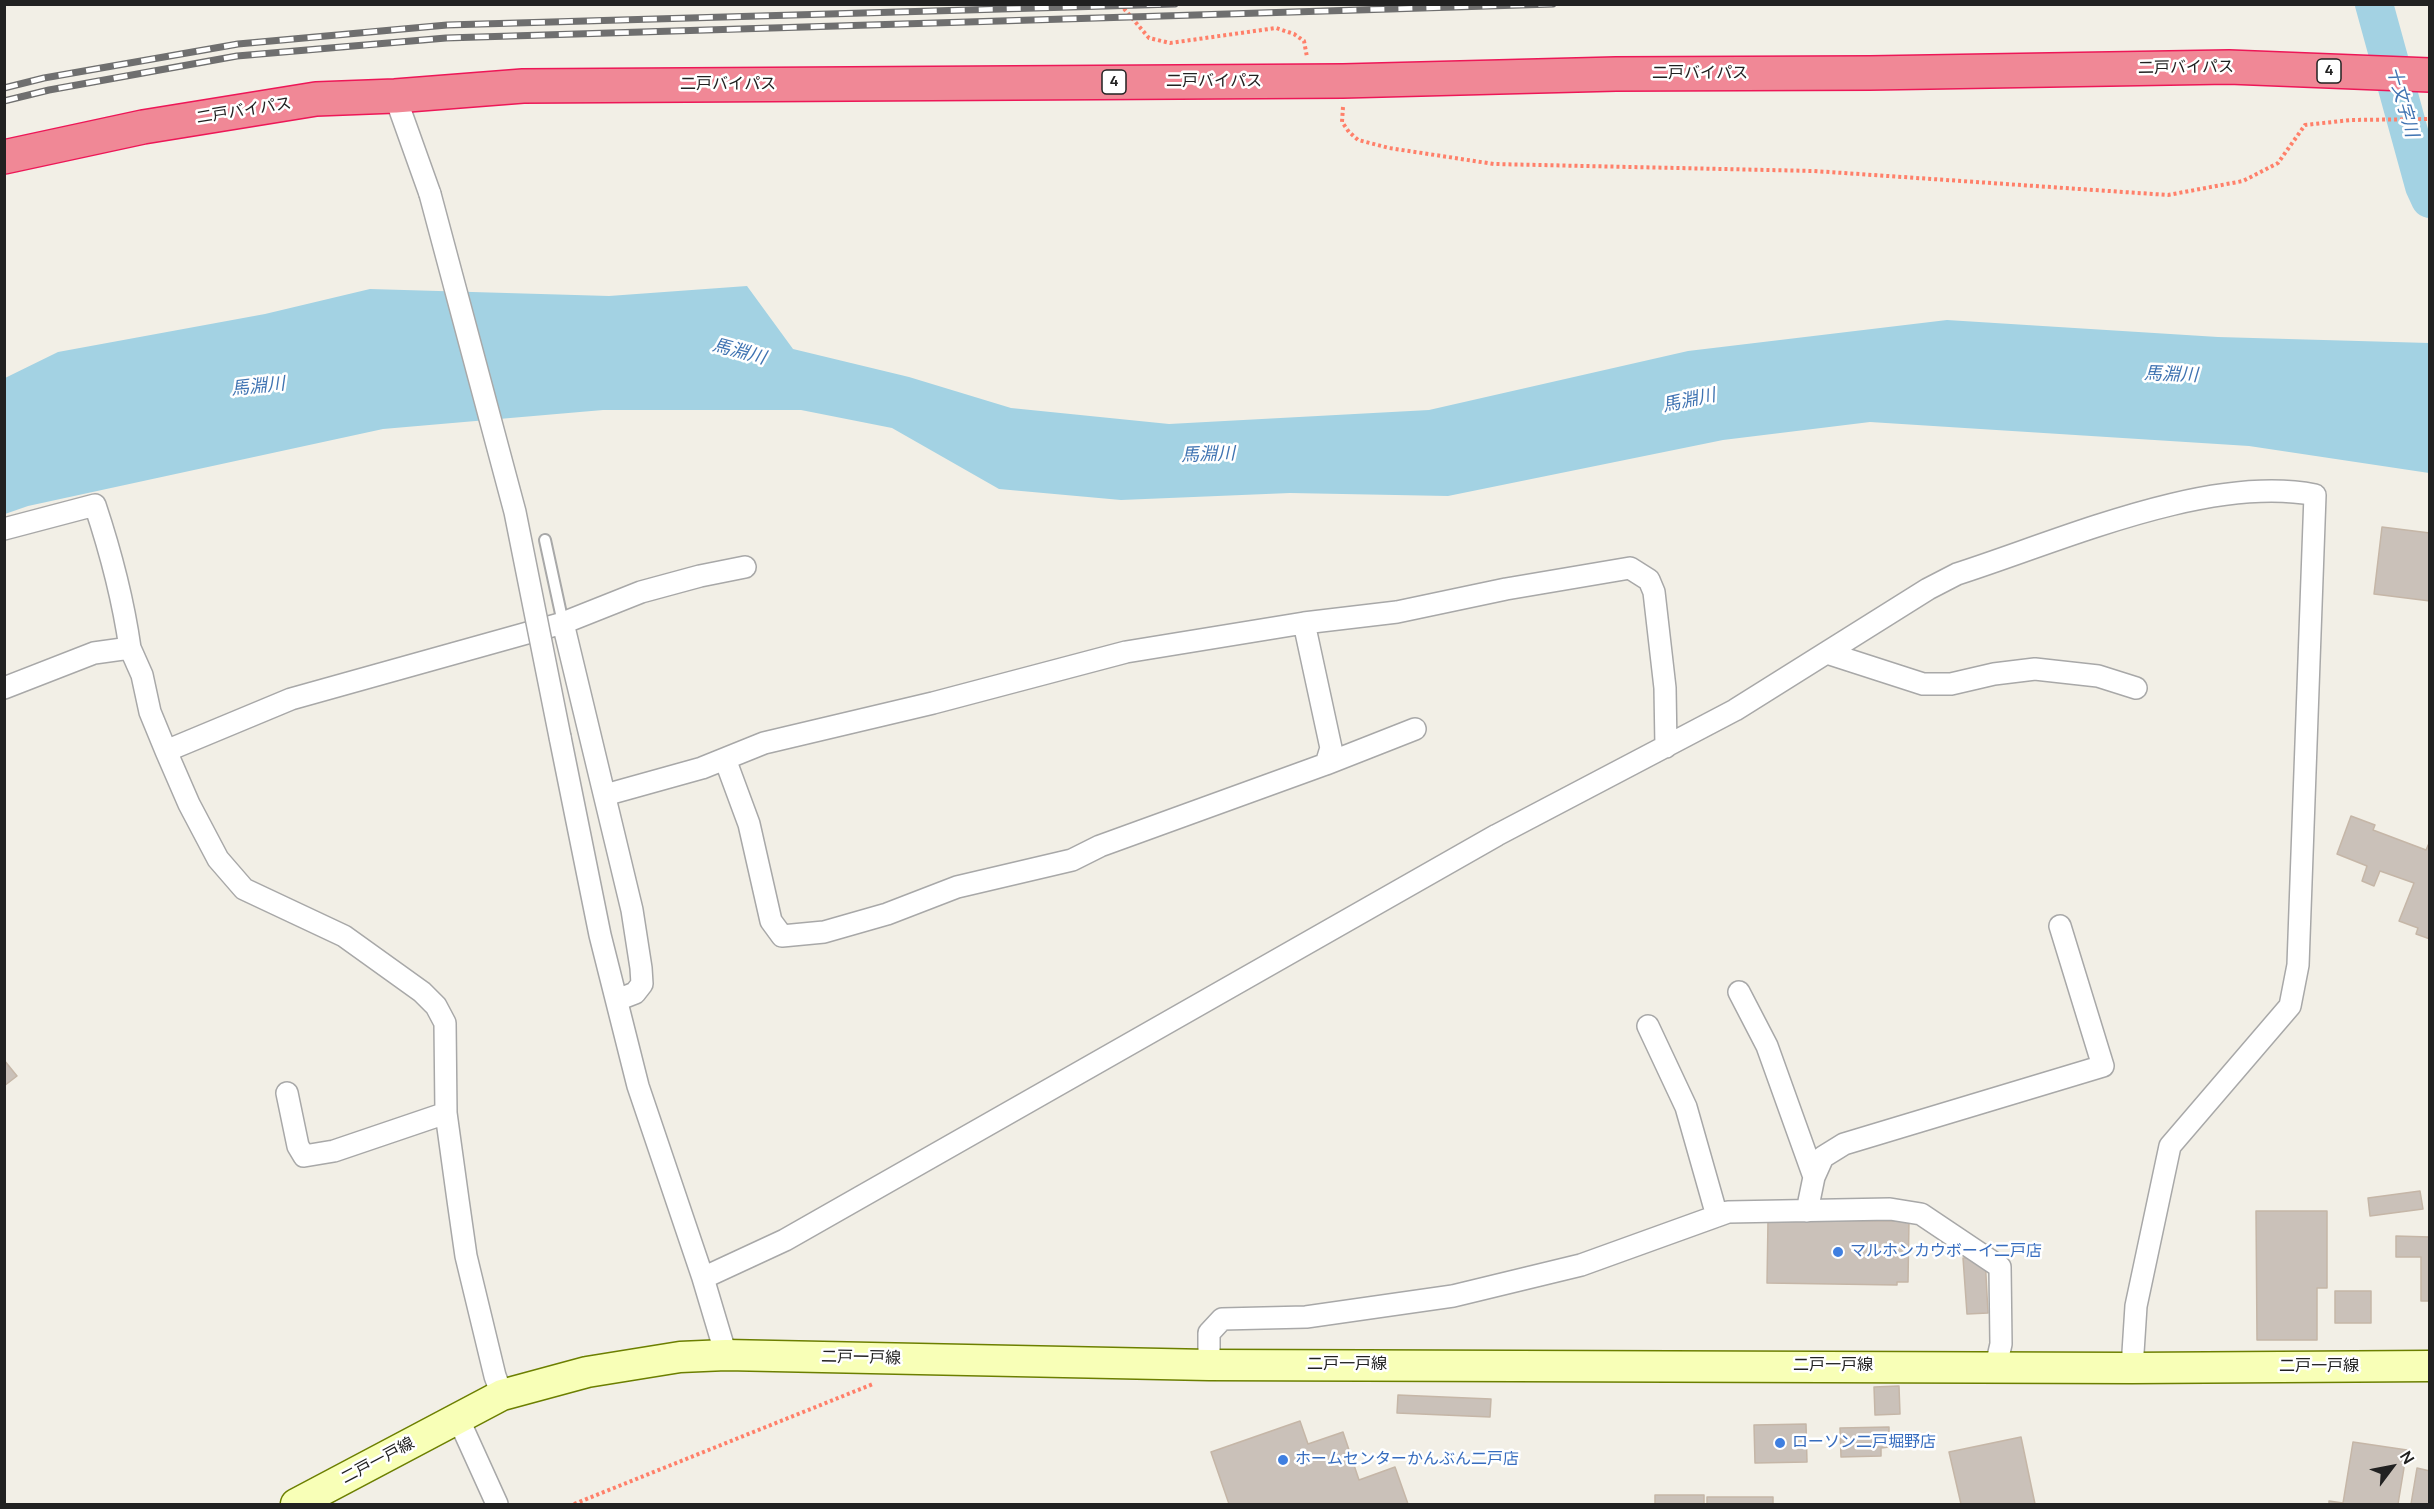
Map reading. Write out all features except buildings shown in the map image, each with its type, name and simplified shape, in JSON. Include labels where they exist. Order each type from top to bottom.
[{"type":"highway","name":"二戸バイパス","points":[[4,157],[143,127],[316,99],[395,96],[523,86],[1327,81],[1616,74],[1870,73],[2229,67],[2430,75]]},
{"type":"main road","name":"二戸一戸線","points":[[296,1504],[502,1395],[587,1372],[681,1357],[726,1355],[1209,1365],[2132,1368],[2430,1366]]},
{"type":"street","points":[[395,96],[430,194],[515,512],[600,935],[638,1086],[703,1278],[726,1355]]},
{"type":"street","points":[[703,1278],[785,1240],[827,1217],[1497,835],[1736,710],[1958,573],[2174,504],[2235,493],[2294,491],[2315,495],[2298,965],[2290,1006],[2170,1146],[2136,1306],[2132,1368]]},
{"type":"street","points":[[4,529],[95,505],[124,606],[130,648],[142,675],[150,712],[189,804],[218,860],[244,889],[344,936],[422,992],[436,1006],[445,1023],[446,1113],[466,1256],[495,1376],[502,1395]]},
{"type":"street","points":[[166,751],[291,699],[563,623],[641,592],[745,567]]},
{"type":"street","points":[[605,795],[702,768],[764,743],[933,703],[1126,652],[1304,623],[1397,612],[1506,589],[1630,568],[1649,580],[1654,592],[1665,688],[1666,747]]},
{"type":"street","points":[[563,623],[632,910],[641,968],[642,984],[635,993],[617,1000]]},
{"type":"street","points":[[1304,623],[1331,748],[1326,764]]},
{"type":"street","points":[[4,688],[93,653],[130,648]]},
{"type":"street","points":[[1827,653],[1923,684],[1951,684],[1994,674],[2035,669],[2098,676],[2136,688]]},
{"type":"street","points":[[725,759],[749,824],[771,921],[782,936],[824,932],[887,914],[957,887],[1072,860],[1100,846],[1326,764],[1415,729]]},
{"type":"street","points":[[1807,1210],[1814,1177],[1823,1157],[1844,1144],[2103,1066],[2060,926]]},
{"type":"street","points":[[1739,992],[1767,1046],[1814,1177]]},
{"type":"street","points":[[1648,1026],[1686,1107],[1717,1216]]},
{"type":"street","points":[[287,1093],[298,1146],[304,1156],[334,1151],[446,1113]]},
{"type":"street","points":[[1209,1365],[1209,1332],[1222,1319],[1306,1317],[1453,1296],[1581,1265],[1728,1212],[1890,1209],[1921,1214],[2000,1267],[2001,1344],[1996,1366]]},
{"type":"street","points":[[458,1418],[497,1504]]},
{"type":"lane","points":[[544,540],[563,623]]},
{"type":"path","points":[[1120,4],[1149,38],[1170,43],[1276,28],[1294,34],[1304,41],[1327,81],[1342,122],[1358,140],[1389,148],[1494,164],[1814,171],[2168,195],[2244,181],[2278,163],[2305,125],[2351,120],[2430,119]]},
{"type":"path","points":[[574,1504],[885,1379],[884,1358]]},
{"type":"water","name":"馬淵川","points":[[747,286],[793,349],[909,377],[1011,408],[1169,424],[1429,410],[1688,351],[1947,320],[2218,337],[2429,343],[2429,473],[2249,446],[1870,422],[1723,440],[1448,496],[1290,493],[1121,500],[999,489],[892,428],[801,410],[603,410],[383,429],[28,506],[5,514],[5,378],[58,352],[265,314],[370,289],[609,296]]},
{"type":"waterway","name":"十文字川","points":[[2374,4],[2424,186],[2430,199]]},
{"type":"railway","points":[[4,88],[44,78],[238,44],[447,25],[1175,4]]},
{"type":"railway","points":[[4,101],[49,90],[237,56],[446,38],[1553,4]]},
{"type":"place","name":"マルホンカウボーイ二戸店","points":[[1838,1252]]},
{"type":"place","name":"ローソン二戸堀野店","points":[[1780,1443]]},
{"type":"place","name":"ホームセンターかんぶん二戸店","points":[[1283,1460]]}]
